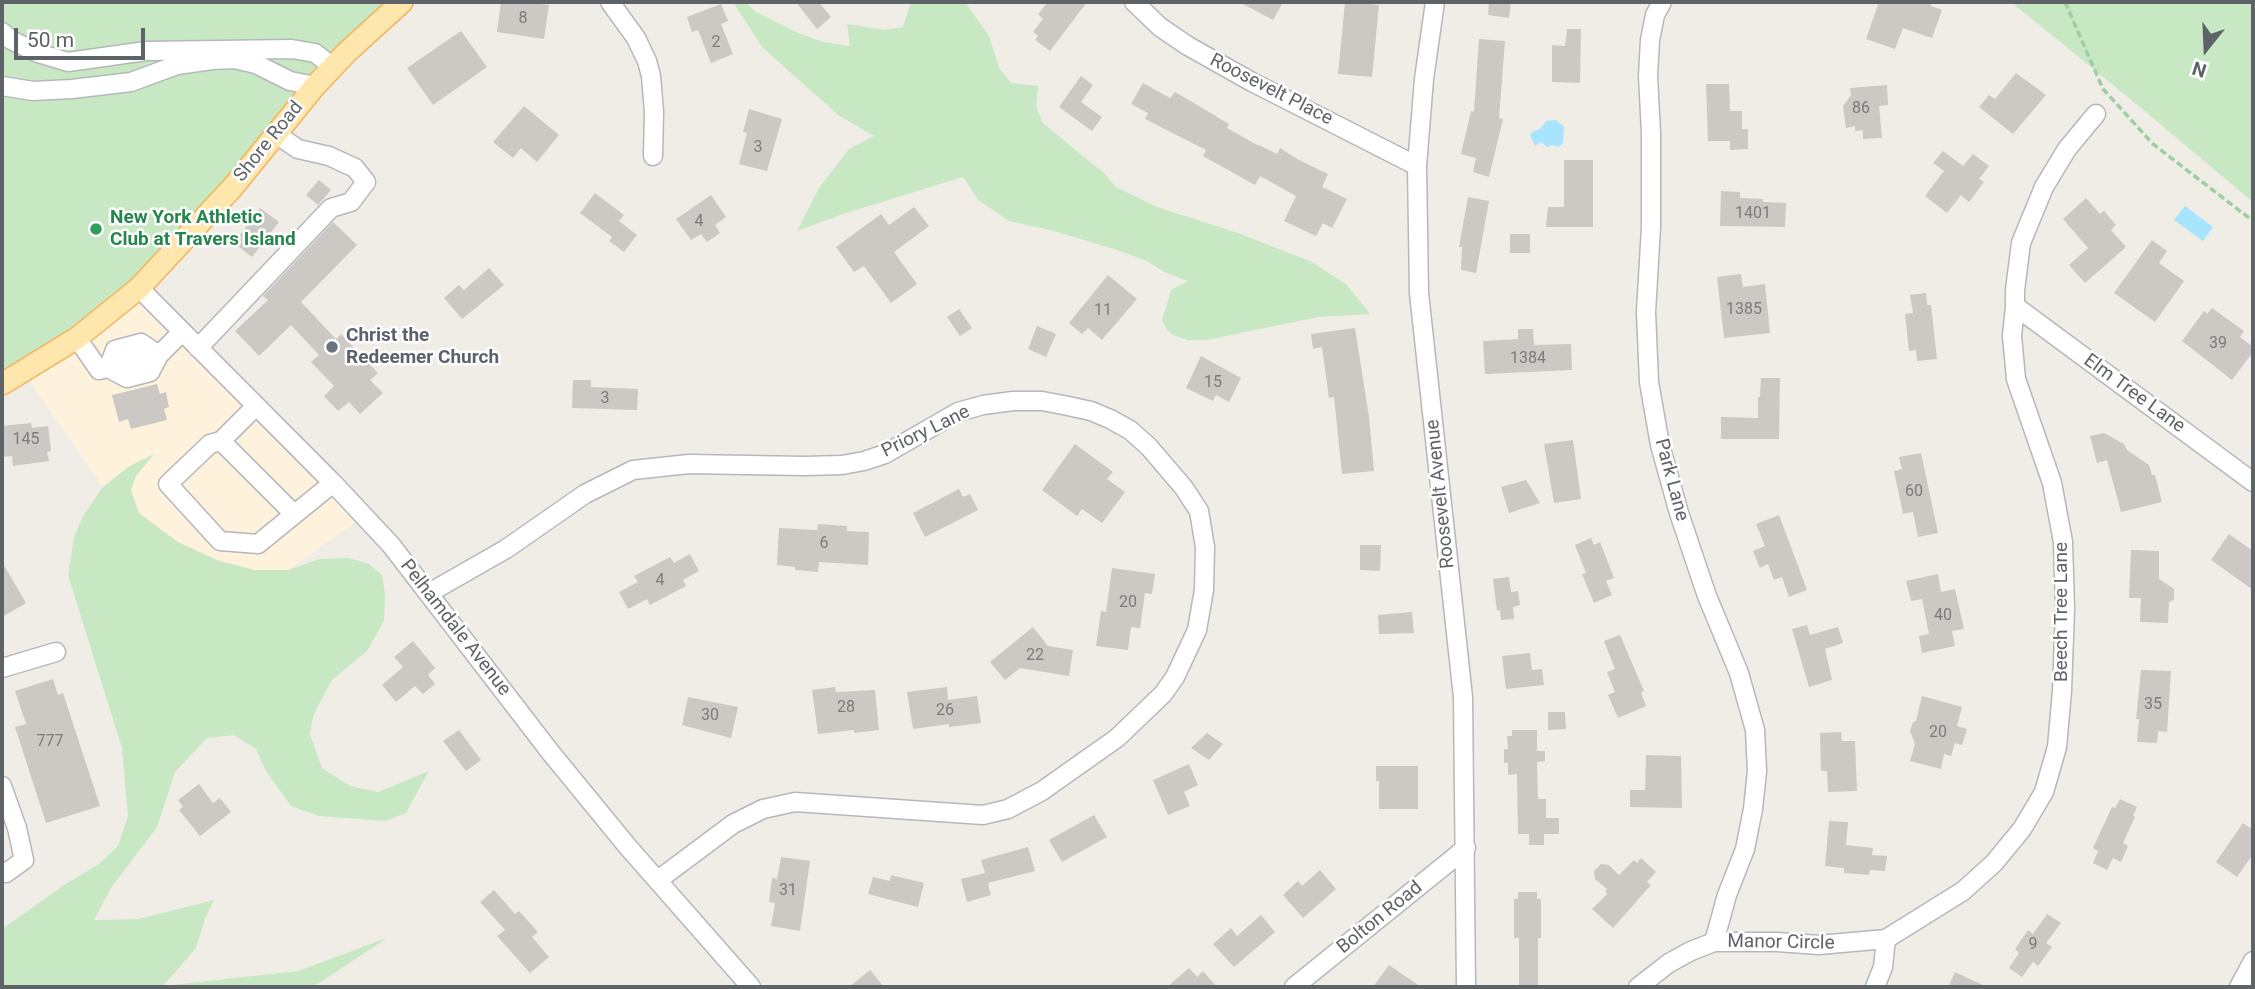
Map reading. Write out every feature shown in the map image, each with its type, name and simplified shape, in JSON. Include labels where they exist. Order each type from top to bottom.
[{"type":"main road","name":"Shore Road","points":[[2,384],[77,338],[139,288],[219,202],[315,86],[402,2]]},
{"type":"street","points":[[610,2],[636,38],[647,61],[654,111],[653,156]]},
{"type":"street","name":"Roosevelt Place","points":[[1134,2],[1160,27],[1188,46],[1252,82],[1417,166]]},
{"type":"street","name":"Roosevelt Avenue","points":[[1435,2],[1423,79],[1417,166],[1419,293],[1463,698],[1466,987]]},
{"type":"street","name":"Park Lane","points":[[1661,2],[1653,24],[1648,76],[1651,133],[1651,227],[1646,312],[1649,382],[1660,445],[1679,513],[1707,596],[1739,673],[1755,730],[1757,771],[1753,809],[1745,849],[1727,895],[1714,943]]},
{"type":"street","points":[[2,33],[38,53],[68,62],[146,51],[292,49],[316,54],[333,67]]},
{"type":"street","points":[[2,86],[33,90],[72,89],[131,82],[177,65],[234,59],[256,64],[290,81],[315,86]]},
{"type":"street","points":[[68,62],[72,89]]},
{"type":"street","name":"Beech Tree Lane","points":[[1886,939],[1963,891],[1994,863],[2022,829],[2044,792],[2057,747],[2063,677],[2063,542],[2052,483],[2016,379],[2012,336],[2021,243],[2043,187],[2067,149],[2096,114]]},
{"type":"street","points":[[198,348],[331,208],[351,202],[366,182],[355,168],[329,156],[298,149],[276,134]]},
{"type":"street","name":"Pelhamdale Avenue","points":[[139,288],[391,545],[551,753],[751,987]]},
{"type":"street","name":"Elm Tree Lane","points":[[2015,306],[2253,482]]},
{"type":"street","points":[[77,338],[99,370],[159,355],[182,332]]},
{"type":"street","name":"Priory Lane","points":[[429,593],[506,549],[585,494],[633,470],[689,464],[805,466],[842,465],[864,461],[885,454],[958,412],[983,405],[1013,401],[1055,404],[1091,411],[1130,430],[1149,447],[1184,488],[1199,511],[1205,547],[1204,590],[1196,630],[1175,677],[1163,694],[1117,738],[1042,791],[1008,809],[983,815],[795,802],[763,809],[733,824],[657,880]]},
{"type":"street","points":[[256,406],[221,441],[210,444],[168,484],[220,541],[258,544],[333,484]]},
{"type":"street","points":[[221,441],[294,514]]},
{"type":"street","points":[[2,668],[56,652]]},
{"type":"street","points":[[2,786],[17,828],[24,860],[6,873],[2,872]]},
{"type":"street","name":"Bolton Road","points":[[1294,987],[1466,848]]},
{"type":"street","points":[[1875,987],[1883,967],[1886,939]]},
{"type":"street","name":"Manor Circle","points":[[1638,987],[1669,963],[1714,943],[1777,942],[1819,945],[1886,939]]},
{"type":"street","points":[[2239,987],[2253,961]]},
{"type":"path","points":[[2064,2],[2103,89],[2153,144],[2253,221]]},
{"type":"shaded area","points":[[138,285],[368,513],[203,631],[22,370]]},
{"type":"green space","name":"New York Athletic Club at Travers Island","points":[[2,2],[400,2],[138,285],[2,384]]},
{"type":"green space","points":[[733,2],[745,2],[756,12],[798,33],[823,42],[850,46],[847,24],[885,30],[903,27],[911,2],[965,2],[989,36],[999,68],[1011,83],[1038,86],[1036,106],[1043,123],[1105,174],[1116,187],[1157,207],[1238,233],[1312,262],[1347,285],[1370,314],[1318,317],[1207,340],[1188,340],[1173,335],[1162,320],[1171,290],[1188,281],[1114,249],[1009,221],[978,200],[963,177],[797,231],[819,188],[849,149],[874,136],[838,115],[762,47]]},
{"type":"green space","points":[[2011,2],[2253,2],[2253,202],[2129,98]]},
{"type":"green space","points":[[154,454],[136,476],[131,490],[139,513],[178,542],[217,560],[254,570],[288,570],[320,559],[349,558],[369,564],[382,575],[385,593],[384,621],[367,651],[331,681],[313,716],[310,734],[322,768],[350,786],[378,792],[429,771],[406,813],[385,821],[319,816],[291,806],[266,771],[256,749],[234,735],[207,738],[175,772],[157,827],[111,888],[94,920],[139,919],[214,900],[196,948],[163,986],[298,971],[387,938],[313,987],[2,987],[2,929],[99,864],[118,846],[128,816],[122,748],[68,575],[74,537],[83,516],[103,487],[128,467]]},
{"type":"water","points":[[1556,120],[1564,127],[1563,143],[1559,147],[1547,147],[1541,142],[1535,146],[1530,135],[1532,132],[1540,129],[1546,121]]},
{"type":"water","points":[[2185,206],[2213,227],[2203,241],[2174,220]]},
{"type":"building","points":[[501,2],[549,5],[544,39],[497,32]]},
{"type":"building","points":[[796,2],[819,2],[831,17],[817,29]]},
{"type":"building","points":[[1048,2],[1087,2],[1050,51],[1035,40],[1038,36],[1033,32],[1043,19],[1038,14]]},
{"type":"building","points":[[1239,2],[1283,2],[1273,20]]},
{"type":"building","points":[[1345,2],[1379,5],[1372,77],[1338,74]]},
{"type":"building","points":[[1489,2],[1511,2],[1509,18],[1488,15]]},
{"type":"building","points":[[1879,2],[1932,2],[1931,6],[1942,10],[1932,38],[1903,28],[1895,49],[1866,39]]},
{"type":"building","points":[[721,4],[728,21],[721,24],[733,54],[711,63],[698,30],[692,32],[687,17]]},
{"type":"building","points":[[1567,29],[1581,29],[1580,83],[1552,82],[1552,45],[1565,46]]},
{"type":"building","points":[[461,31],[487,67],[433,105],[407,68]]},
{"type":"building","points":[[1479,39],[1505,41],[1499,118],[1503,119],[1489,177],[1473,172],[1476,158],[1461,154],[1471,111],[1474,112]]},
{"type":"building","points":[[2016,73],[2046,95],[2013,134],[1979,107],[1989,95],[1995,99]]},
{"type":"building","points":[[1081,76],[1093,85],[1081,102],[1102,117],[1092,131],[1059,107]]},
{"type":"building","points":[[1143,83],[1170,98],[1175,92],[1229,124],[1227,128],[1259,146],[1277,154],[1280,148],[1328,174],[1322,187],[1347,199],[1332,228],[1323,223],[1316,236],[1284,221],[1296,196],[1260,176],[1255,185],[1203,156],[1206,150],[1145,119],[1148,113],[1131,104]]},
{"type":"building","points":[[1706,84],[1729,84],[1730,111],[1742,111],[1742,129],[1748,129],[1748,149],[1730,150],[1730,141],[1708,141]]},
{"type":"building","points":[[1887,85],[1888,105],[1879,106],[1882,138],[1863,139],[1863,130],[1855,131],[1855,126],[1846,128],[1843,106],[1851,95],[1850,88]]},
{"type":"building","points":[[524,106],[559,135],[537,162],[521,148],[513,158],[493,142]]},
{"type":"building","points":[[749,109],[782,119],[767,171],[739,164],[747,133],[743,132]]},
{"type":"building","points":[[1943,151],[1963,166],[1973,154],[1989,166],[1979,179],[1984,182],[1969,202],[1961,195],[1947,213],[1925,196],[1944,171],[1933,163]]},
{"type":"building","points":[[1564,160],[1593,160],[1593,227],[1546,227],[1548,207],[1564,207]]},
{"type":"building","points":[[319,180],[331,190],[318,205],[306,195]]},
{"type":"building","points":[[1721,191],[1740,192],[1740,198],[1786,203],[1785,227],[1720,226]]},
{"type":"building","points":[[595,193],[624,215],[619,221],[637,235],[624,252],[609,241],[612,237],[580,213]]},
{"type":"building","points":[[711,195],[726,217],[715,225],[720,233],[707,242],[701,234],[691,240],[676,219]]},
{"type":"building","points":[[1468,197],[1489,201],[1476,273],[1461,270],[1462,247],[1459,247]]},
{"type":"building","points":[[2086,198],[2100,214],[2104,211],[2116,225],[2111,230],[2126,247],[2085,283],[2069,265],[2088,248],[2063,219]]},
{"type":"building","points":[[914,207],[929,226],[894,252],[917,284],[891,303],[864,266],[854,272],[836,247],[881,214],[889,225]]},
{"type":"building","points":[[260,208],[279,222],[252,257],[234,243]]},
{"type":"building","name":"Christ the Redeemer Church","points":[[333,222],[357,245],[301,302],[336,339],[341,334],[378,373],[370,380],[383,393],[360,414],[349,402],[338,411],[324,396],[334,386],[311,362],[319,355],[291,325],[259,356],[235,331],[268,300],[263,296]]},
{"type":"building","points":[[1510,234],[1530,234],[1530,253],[1510,253]]},
{"type":"building","points":[[2152,240],[2167,251],[2159,263],[2184,281],[2155,322],[2114,293]]},
{"type":"building","points":[[489,268],[504,285],[462,319],[444,298],[459,285],[464,290]]},
{"type":"building","points":[[1741,274],[1743,287],[1765,284],[1770,333],[1724,338],[1717,277]]},
{"type":"building","points":[[1108,275],[1137,299],[1102,340],[1088,328],[1082,334],[1069,323]]},
{"type":"building","points":[[1926,293],[1927,305],[1931,305],[1937,359],[1917,361],[1916,350],[1909,351],[1905,314],[1913,313],[1910,295]]},
{"type":"building","points":[[2212,308],[2244,331],[2240,337],[2253,347],[2253,352],[2232,380],[2182,341],[2204,311],[2207,314]]},
{"type":"building","points":[[959,309],[972,328],[960,336],[947,317]]},
{"type":"building","points":[[1037,326],[1056,334],[1046,357],[1028,349]]},
{"type":"building","points":[[1355,328],[1369,417],[1374,471],[1342,474],[1334,397],[1329,398],[1322,347],[1313,349],[1311,334]]},
{"type":"building","points":[[1518,329],[1533,329],[1534,345],[1571,344],[1572,370],[1485,374],[1483,341],[1518,339]]},
{"type":"building","points":[[1201,356],[1241,378],[1229,402],[1216,395],[1213,401],[1186,388]]},
{"type":"building","points":[[1761,378],[1780,378],[1779,439],[1721,439],[1721,417],[1758,418]]},
{"type":"building","points":[[573,380],[591,380],[591,387],[638,389],[637,410],[572,408]]},
{"type":"building","points":[[157,384],[160,394],[166,392],[169,407],[164,409],[167,420],[131,429],[128,419],[119,422],[112,395]]},
{"type":"building","points":[[31,423],[32,428],[48,426],[51,451],[47,452],[49,461],[13,466],[12,456],[2,457],[2,426]]},
{"type":"building","points":[[2104,433],[2124,444],[2127,450],[2149,465],[2152,475],[2155,475],[2162,502],[2121,512],[2107,460],[2097,463],[2090,436]]},
{"type":"building","points":[[1573,440],[1581,499],[1554,503],[1544,444]]},
{"type":"building","points":[[1075,444],[1113,472],[1107,479],[1125,492],[1102,523],[1082,509],[1077,516],[1042,490]]},
{"type":"building","points":[[1921,453],[1938,533],[1918,537],[1913,512],[1903,514],[1894,471],[1902,469],[1899,457]]},
{"type":"building","points":[[1526,480],[1540,503],[1509,513],[1501,487]]},
{"type":"building","points":[[959,489],[963,497],[970,494],[978,510],[925,537],[913,513]]},
{"type":"building","points":[[1779,515],[1807,590],[1789,597],[1782,577],[1774,580],[1768,564],[1760,568],[1753,551],[1765,546],[1756,524]]},
{"type":"building","points":[[818,524],[847,526],[847,531],[869,532],[868,565],[819,562],[818,572],[777,565],[779,528],[817,530]]},
{"type":"building","points":[[2229,534],[2253,551],[2253,590],[2211,560]]},
{"type":"building","points":[[1591,538],[1594,545],[1600,542],[1614,578],[1606,581],[1612,595],[1594,603],[1582,574],[1586,573],[1575,545]]},
{"type":"building","points":[[1360,545],[1381,545],[1380,571],[1360,570]]},
{"type":"building","points":[[2131,550],[2159,551],[2159,579],[2174,589],[2174,600],[2169,602],[2168,623],[2140,622],[2141,598],[2129,598]]},
{"type":"building","points":[[690,554],[699,571],[683,580],[686,586],[650,605],[647,599],[628,609],[619,592],[638,582],[634,576],[670,557],[674,563]]},
{"type":"building","points":[[2,562],[26,603],[2,617]]},
{"type":"building","points":[[1112,568],[1155,574],[1152,594],[1145,593],[1140,628],[1131,627],[1128,650],[1096,646],[1101,611],[1106,612]]},
{"type":"building","points":[[1938,574],[1941,592],[1955,589],[1964,629],[1952,631],[1955,646],[1922,653],[1919,636],[1929,634],[1922,599],[1911,601],[1906,581]]},
{"type":"building","points":[[1509,577],[1511,592],[1518,591],[1520,605],[1513,607],[1514,619],[1501,620],[1500,610],[1497,611],[1493,579]]},
{"type":"building","points":[[1412,612],[1414,633],[1379,634],[1378,615]]},
{"type":"building","points":[[1807,625],[1810,635],[1838,627],[1843,643],[1825,649],[1832,680],[1809,687],[1792,629]]},
{"type":"building","points":[[1033,627],[1048,646],[1073,650],[1069,676],[1020,668],[1005,680],[990,662]]},
{"type":"building","points":[[1620,635],[1644,691],[1641,692],[1646,706],[1618,718],[1608,695],[1615,692],[1607,672],[1615,669],[1604,641]]},
{"type":"building","points":[[413,641],[435,668],[428,675],[435,684],[423,694],[415,686],[396,702],[382,685],[403,667],[394,657]]},
{"type":"building","points":[[1530,653],[1532,670],[1542,669],[1544,685],[1506,689],[1502,656]]},
{"type":"building","points":[[2141,670],[2171,671],[2167,732],[2158,731],[2157,743],[2137,742],[2139,719],[2136,719]]},
{"type":"building","points":[[53,679],[58,695],[63,693],[100,806],[46,823],[15,727],[26,724],[15,691]]},
{"type":"building","points":[[835,687],[836,692],[875,690],[879,730],[818,734],[812,690]]},
{"type":"building","points":[[947,687],[948,700],[977,696],[981,723],[913,729],[907,692]]},
{"type":"building","points":[[1922,696],[1962,707],[1957,726],[1967,729],[1962,745],[1955,743],[1951,756],[1944,754],[1941,769],[1910,761],[1915,744],[1910,731],[1916,721]]},
{"type":"building","points":[[688,697],[738,707],[731,738],[682,725]]},
{"type":"building","points":[[1548,712],[1565,712],[1566,729],[1548,730]]},
{"type":"building","points":[[459,730],[481,760],[466,771],[443,741]]},
{"type":"building","points":[[1512,730],[1537,730],[1537,751],[1545,751],[1545,761],[1537,762],[1538,799],[1546,799],[1546,818],[1559,818],[1559,834],[1544,834],[1544,845],[1529,845],[1529,834],[1518,834],[1517,774],[1508,775],[1508,763],[1504,763],[1504,749],[1508,749],[1507,736],[1512,736]]},
{"type":"building","points":[[1841,732],[1842,741],[1855,741],[1857,791],[1828,792],[1827,771],[1821,771],[1820,733]]},
{"type":"building","points":[[1207,733],[1223,744],[1209,760],[1191,748]]},
{"type":"building","points":[[1646,755],[1681,756],[1682,808],[1630,807],[1630,790],[1645,790]]},
{"type":"building","points":[[1189,764],[1198,785],[1184,792],[1190,806],[1168,815],[1153,780]]},
{"type":"building","points":[[1376,766],[1418,766],[1418,809],[1379,809]]},
{"type":"building","points":[[199,784],[213,803],[220,798],[231,812],[200,836],[179,810],[183,807],[178,800]]},
{"type":"building","points":[[2120,799],[2137,807],[2123,843],[2128,846],[2121,862],[2113,858],[2107,870],[2093,863],[2098,851],[2093,848],[2112,807],[2115,808]]},
{"type":"building","points":[[1094,815],[1107,837],[1062,862],[1049,840]]},
{"type":"building","points":[[1829,821],[1848,822],[1846,845],[1873,848],[1872,855],[1887,856],[1885,871],[1870,870],[1869,875],[1844,873],[1844,868],[1825,866]]},
{"type":"building","points":[[2243,823],[2253,830],[2253,854],[2237,877],[2216,862]]},
{"type":"building","points":[[1028,847],[1035,871],[988,883],[991,895],[967,902],[961,879],[985,873],[981,860]]},
{"type":"building","points":[[781,857],[810,861],[800,931],[771,926],[775,903],[769,902],[772,878],[777,879]]},
{"type":"building","points":[[1641,858],[1656,872],[1647,882],[1651,885],[1613,928],[1592,909],[1607,894],[1607,889],[1595,879],[1594,871],[1601,864],[1609,865],[1619,875],[1634,860],[1637,863]]},
{"type":"building","points":[[1320,870],[1336,889],[1303,918],[1283,895],[1298,881],[1302,886]]},
{"type":"building","points":[[891,875],[924,883],[918,907],[868,894],[873,877],[890,881]]},
{"type":"building","points":[[494,890],[515,914],[519,911],[538,932],[532,937],[549,957],[530,973],[497,936],[505,930],[480,902]]},
{"type":"building","points":[[1518,892],[1537,892],[1537,899],[1541,899],[1538,987],[1519,987],[1519,938],[1514,938],[1514,899],[1518,899]]},
{"type":"building","points":[[2047,914],[2061,923],[2046,943],[2052,947],[2038,966],[2033,962],[2022,977],[2009,968],[2019,953],[2015,949],[2028,930],[2033,934]]},
{"type":"building","points":[[1261,915],[1275,932],[1234,967],[1213,944],[1231,928],[1237,936]]},
{"type":"building","points":[[1389,965],[1421,987],[1373,987]]},
{"type":"building","points":[[1189,968],[1197,977],[1203,971],[1217,987],[1167,987]]},
{"type":"building","points":[[870,970],[884,987],[849,987]]},
{"type":"building","points":[[1955,972],[1987,987],[1948,987]]},
{"type":"place","name":"New York Athletic Club at Travers Island","points":[[96,229]]},
{"type":"place","name":"Christ the Redeemer Church","points":[[332,347]]}]
